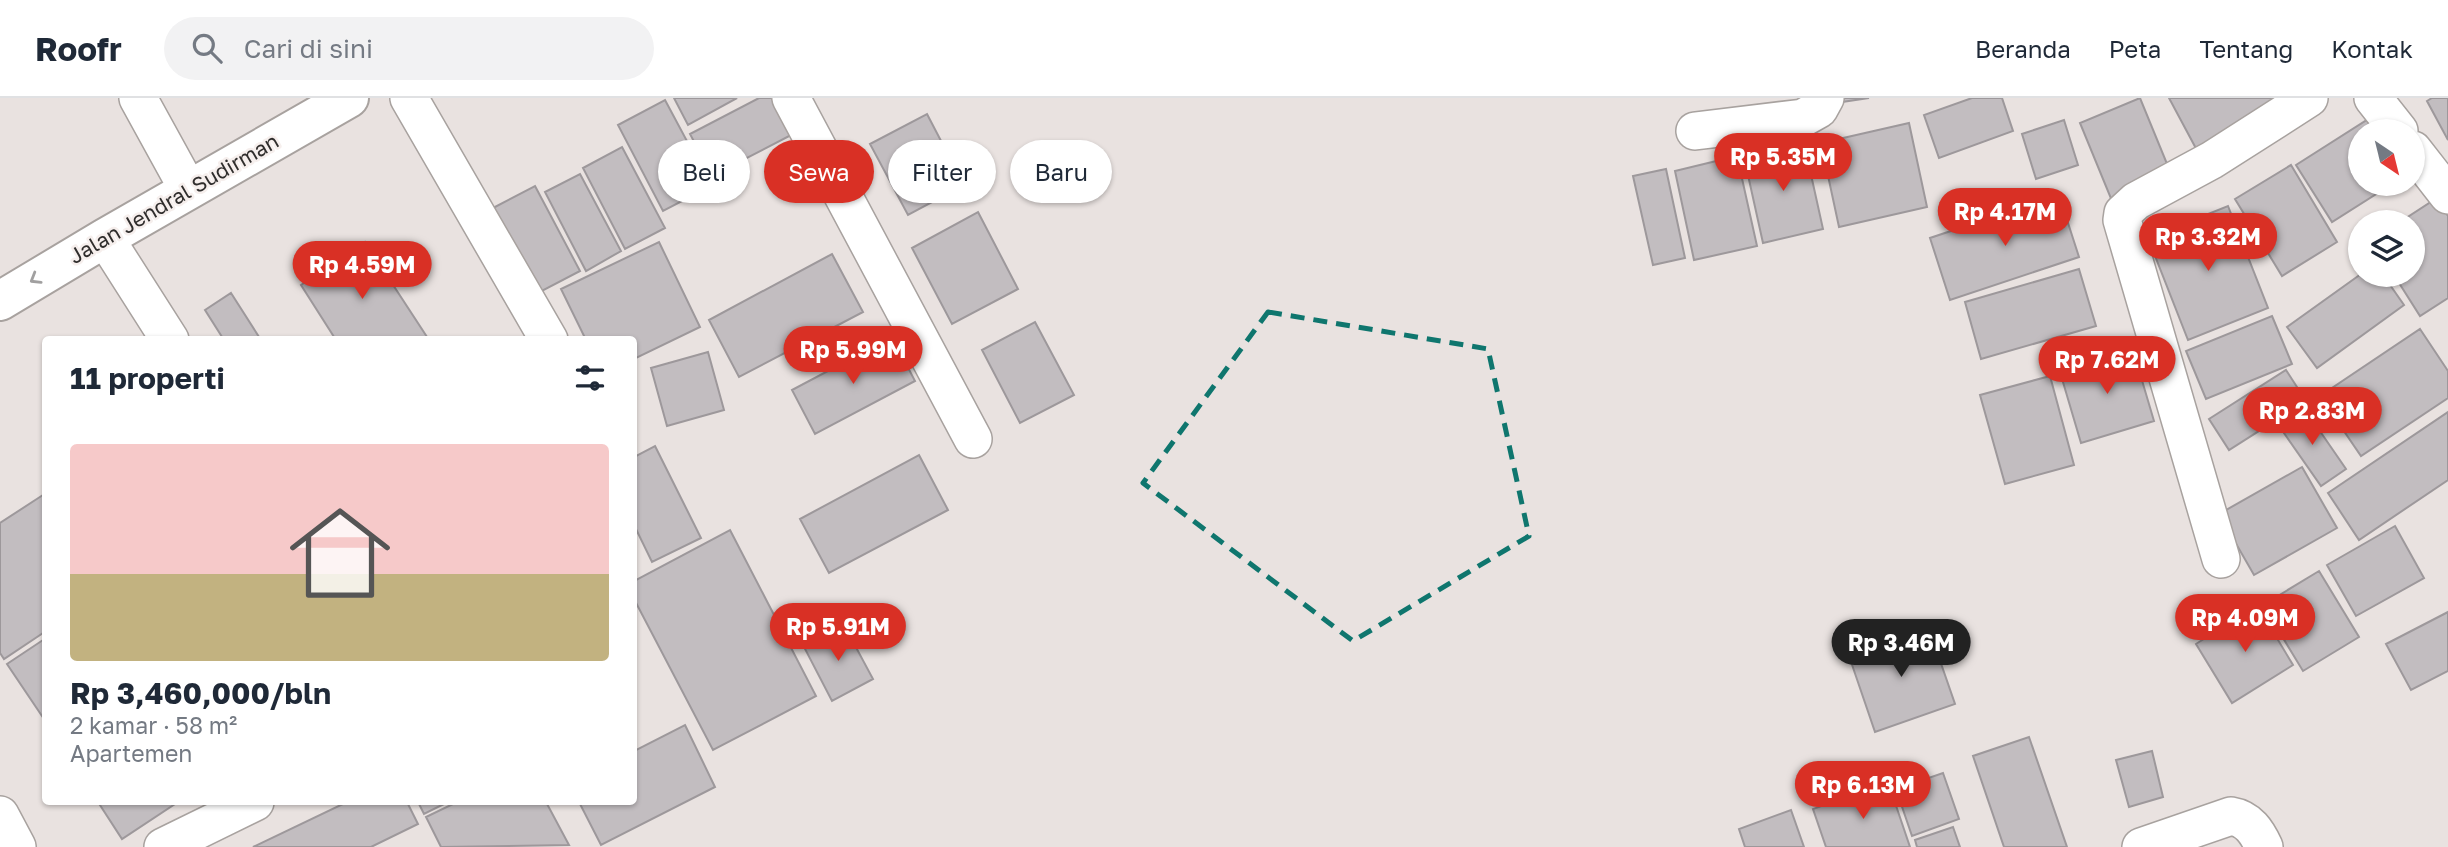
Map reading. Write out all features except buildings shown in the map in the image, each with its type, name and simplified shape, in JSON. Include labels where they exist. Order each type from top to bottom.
[{"type":"street","points":[[138,98],[188,190]]},
{"type":"street","name":"Jalan Jendral Sudirman","points":[[0,300],[349,98]]},
{"type":"street","points":[[409,98],[548,336]]},
{"type":"street","points":[[791,98],[972,439]]},
{"type":"street","points":[[1695,131],[1803,118],[1819,109],[1825,98]]},
{"type":"street","points":[[2221,559],[2122,220],[2123,213],[2136,201],[2212,160],[2309,98]]},
{"type":"street","points":[[2374,98],[2390,119]]},
{"type":"street","points":[[2426,167],[2448,195]]},
{"type":"street","points":[[105,238],[167,336]]},
{"type":"street","points":[[163,847],[249,805]]},
{"type":"street","points":[[0,815],[17,847]]},
{"type":"street","points":[[2141,847],[2231,816],[2248,822],[2255,829],[2264,847]]},
{"type":"highlighted area","points":[[1268,312],[1488,349],[1529,536],[1353,641],[1143,483]]}]
